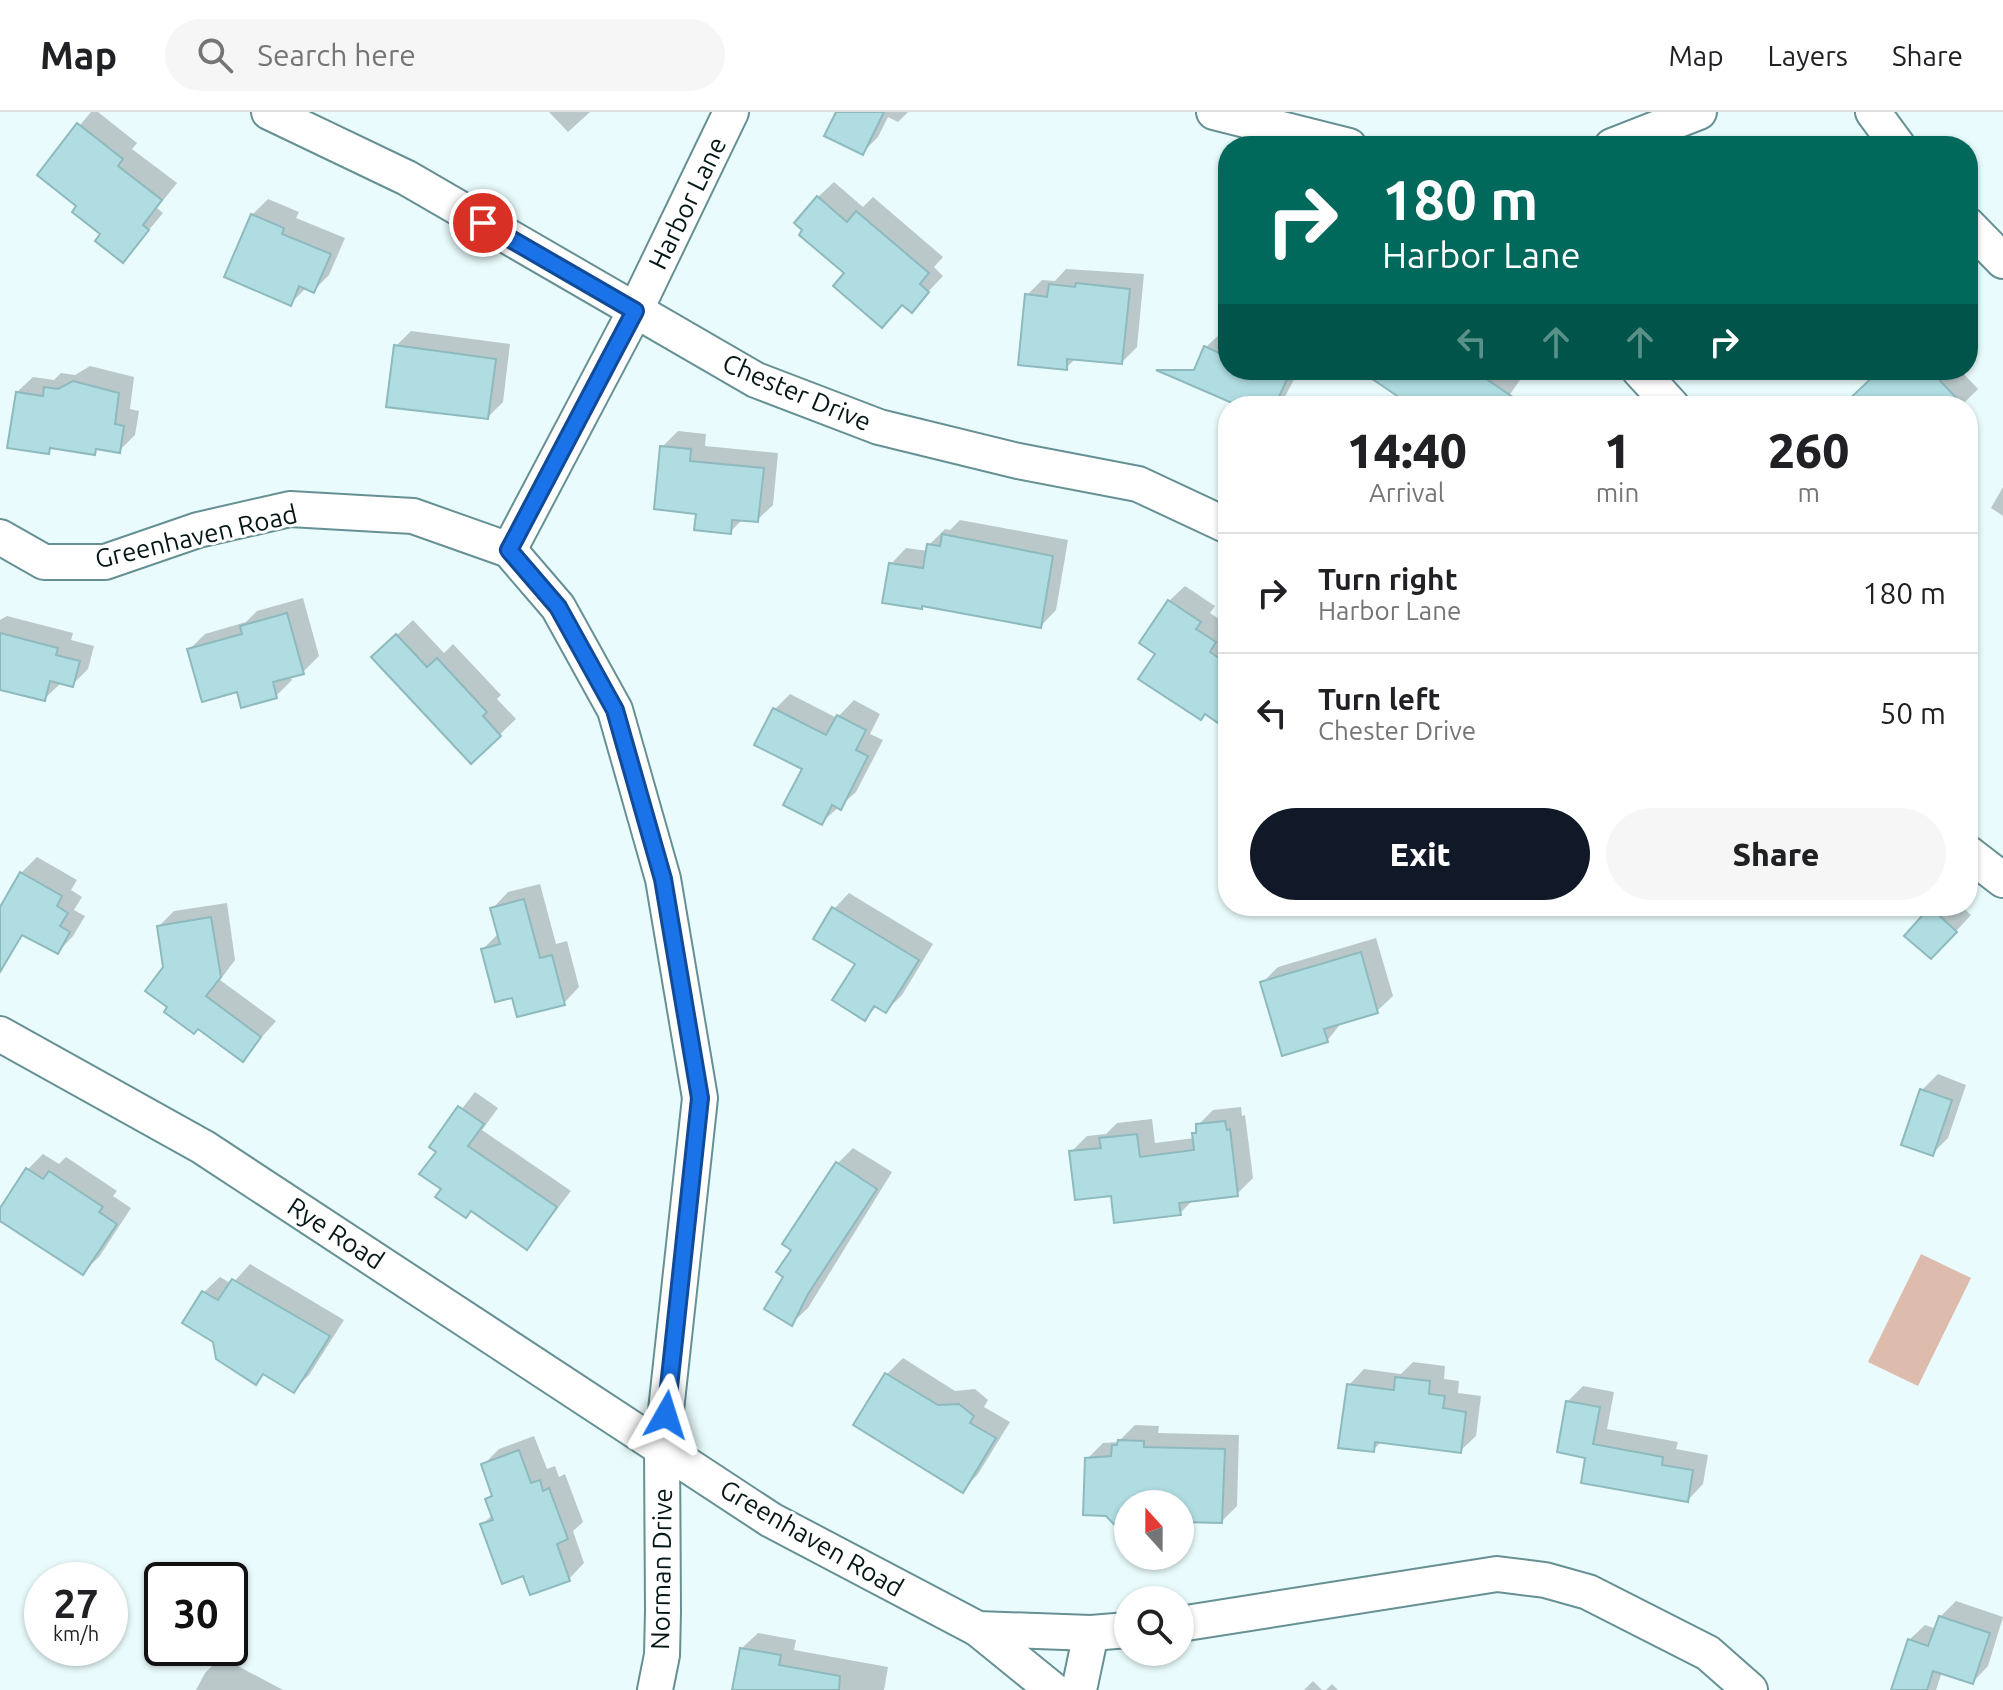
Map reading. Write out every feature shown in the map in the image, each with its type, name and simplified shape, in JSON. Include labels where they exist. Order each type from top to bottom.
[{"type":"street","name":"Chester Drive","points":[[269,112],[407,178],[756,380],[879,427],[1018,461],[1138,484],[1218,521]]},
{"type":"street","name":"Harbor Lane","points":[[509,550],[635,311],[731,112]]},
{"type":"street","points":[[1214,112],[1309,136]]},
{"type":"street","points":[[1638,136],[1699,112]]},
{"type":"street","points":[[1873,112],[1891,136]]},
{"type":"street","points":[[1978,235],[2003,261]]},
{"type":"street","points":[[1648,380],[1663,396]]},
{"type":"street","name":"Greenhaven Road","points":[[0,537],[44,562],[105,562],[198,530],[290,509],[413,516],[509,550],[558,607],[615,710],[667,907],[700,1098],[662,1447],[771,1520],[978,1629],[1114,1631]]},
{"type":"street","points":[[1978,861],[2003,880]]},
{"type":"street","name":"Rye Road","points":[[0,1034],[203,1147],[662,1447]]},
{"type":"street","name":"Norman Drive","points":[[655,1690],[663,1640],[662,1447]]},
{"type":"street","points":[[1194,1622],[1497,1574],[1545,1580],[1588,1592],[1708,1653],[1750,1690]]},
{"type":"street","points":[[978,1629],[1053,1690]]},
{"type":"street","points":[[1081,1680],[1091,1633]]},
{"type":"shaded area","points":[[1921,1254],[1971,1278],[1918,1386],[1868,1362]]},
{"type":"building","points":[[836,112],[884,112],[863,155],[824,136]]},
{"type":"building","points":[[77,123],[123,159],[118,166],[162,200],[143,225],[149,230],[123,263],[95,241],[100,234],[72,212],[76,206],[37,175]]},
{"type":"building","points":[[817,196],[847,222],[856,211],[929,273],[920,284],[929,292],[912,313],[902,305],[882,328],[833,286],[844,273],[799,235],[802,230],[794,223]]},
{"type":"building","points":[[251,214],[284,228],[282,234],[331,254],[314,293],[299,286],[291,306],[224,277]]},
{"type":"building","points":[[1076,283],[1130,289],[1122,364],[1067,359],[1067,370],[1018,365],[1025,294],[1047,297],[1049,284],[1075,287]]},
{"type":"building","points":[[394,345],[496,359],[488,419],[386,407]]},
{"type":"building","points":[[1204,346],[1218,352],[1218,380],[1287,380],[1279,396],[1218,397],[1156,370],[1194,370]]},
{"type":"building","points":[[1374,380],[1488,380],[1511,396],[1397,396]]},
{"type":"building","points":[[1869,380],[1939,380],[1955,396],[1853,396]]},
{"type":"building","points":[[73,381],[119,393],[115,424],[124,426],[120,453],[96,449],[95,455],[50,448],[49,454],[7,448],[16,392],[43,396],[44,387],[58,389]]},
{"type":"building","points":[[660,446],[691,449],[690,461],[764,468],[758,522],[732,520],[731,534],[694,530],[696,514],[654,509]]},
{"type":"building","points":[[942,534],[1053,556],[1041,628],[922,606],[922,609],[882,603],[889,563],[923,568],[927,544],[940,546]]},
{"type":"building","points":[[1168,600],[1201,622],[1196,629],[1216,642],[1210,652],[1218,657],[1218,723],[1205,714],[1201,720],[1138,679],[1155,654],[1139,643]]},
{"type":"building","points":[[287,613],[304,674],[273,682],[277,698],[241,708],[237,692],[202,702],[187,649],[242,634],[240,626]]},
{"type":"building","points":[[0,633],[58,648],[56,655],[80,661],[73,687],[50,681],[45,701],[0,690]]},
{"type":"building","points":[[396,634],[427,667],[437,658],[487,712],[483,716],[501,736],[471,764],[371,657]]},
{"type":"building","points":[[773,708],[826,735],[837,715],[866,730],[856,750],[868,756],[841,810],[832,805],[822,825],[783,805],[802,769],[754,745]]},
{"type":"building","points":[[20,872],[62,896],[57,906],[68,913],[60,926],[70,932],[58,954],[22,935],[0,972],[0,907]]},
{"type":"building","points":[[524,899],[540,958],[552,955],[565,1005],[517,1017],[512,998],[495,1002],[481,949],[500,944],[490,908]]},
{"type":"building","points":[[832,907],[919,960],[886,1013],[874,1006],[865,1021],[832,1000],[855,964],[813,939]]},
{"type":"building","points":[[1922,916],[1940,916],[1957,932],[1931,959],[1904,936]]},
{"type":"building","points":[[211,917],[221,977],[206,996],[261,1037],[243,1062],[198,1029],[194,1034],[164,1012],[167,1007],[145,991],[163,967],[157,926]]},
{"type":"building","points":[[1361,952],[1378,1013],[1324,1029],[1328,1042],[1282,1056],[1260,982]]},
{"type":"building","points":[[1920,1089],[1952,1100],[1933,1156],[1901,1145]]},
{"type":"building","points":[[458,1106],[484,1124],[468,1146],[557,1207],[527,1250],[471,1211],[466,1218],[435,1197],[441,1189],[419,1174],[436,1152],[429,1147]]},
{"type":"building","points":[[1225,1121],[1227,1130],[1230,1129],[1238,1196],[1179,1203],[1181,1215],[1114,1223],[1111,1196],[1075,1200],[1069,1151],[1101,1148],[1099,1138],[1137,1134],[1140,1157],[1194,1150],[1192,1133],[1196,1133],[1196,1124]]},
{"type":"building","points":[[836,1162],[877,1189],[808,1294],[792,1326],[764,1309],[783,1277],[776,1272],[791,1250],[782,1244]]},
{"type":"building","points":[[26,1168],[43,1179],[49,1171],[103,1207],[99,1212],[117,1224],[83,1275],[0,1221],[0,1208]]},
{"type":"building","points":[[232,1279],[330,1336],[294,1393],[263,1374],[256,1385],[216,1359],[213,1342],[182,1323],[202,1291],[218,1300]]},
{"type":"building","points":[[885,1373],[938,1405],[959,1404],[974,1416],[970,1423],[996,1438],[963,1493],[853,1425]]},
{"type":"building","points":[[1395,1377],[1430,1381],[1429,1394],[1445,1396],[1443,1408],[1466,1412],[1461,1453],[1375,1442],[1374,1452],[1338,1448],[1347,1384],[1394,1390]]},
{"type":"building","points":[[1566,1401],[1600,1407],[1593,1444],[1663,1457],[1662,1465],[1693,1470],[1688,1502],[1581,1483],[1585,1458],[1557,1452]]},
{"type":"building","points":[[1118,1440],[1144,1441],[1144,1447],[1225,1449],[1222,1523],[1194,1522],[1194,1490],[1114,1490],[1114,1524],[1106,1516],[1083,1515],[1085,1458],[1111,1456],[1112,1445],[1117,1445]]},
{"type":"building","points":[[519,1450],[531,1483],[540,1480],[543,1491],[549,1488],[568,1539],[557,1544],[570,1581],[530,1595],[523,1576],[502,1584],[480,1524],[493,1520],[485,1499],[492,1496],[481,1464]]},
{"type":"building","points":[[1939,1616],[1990,1633],[1973,1684],[1933,1671],[1927,1690],[1891,1690],[1908,1639],[1928,1646]]},
{"type":"building","points":[[740,1648],[781,1655],[779,1665],[840,1676],[839,1690],[732,1690]]},
{"type":"route","points":[[483,223],[635,311],[509,550],[558,607],[615,710],[663,879],[700,1098],[666,1415]]}]
